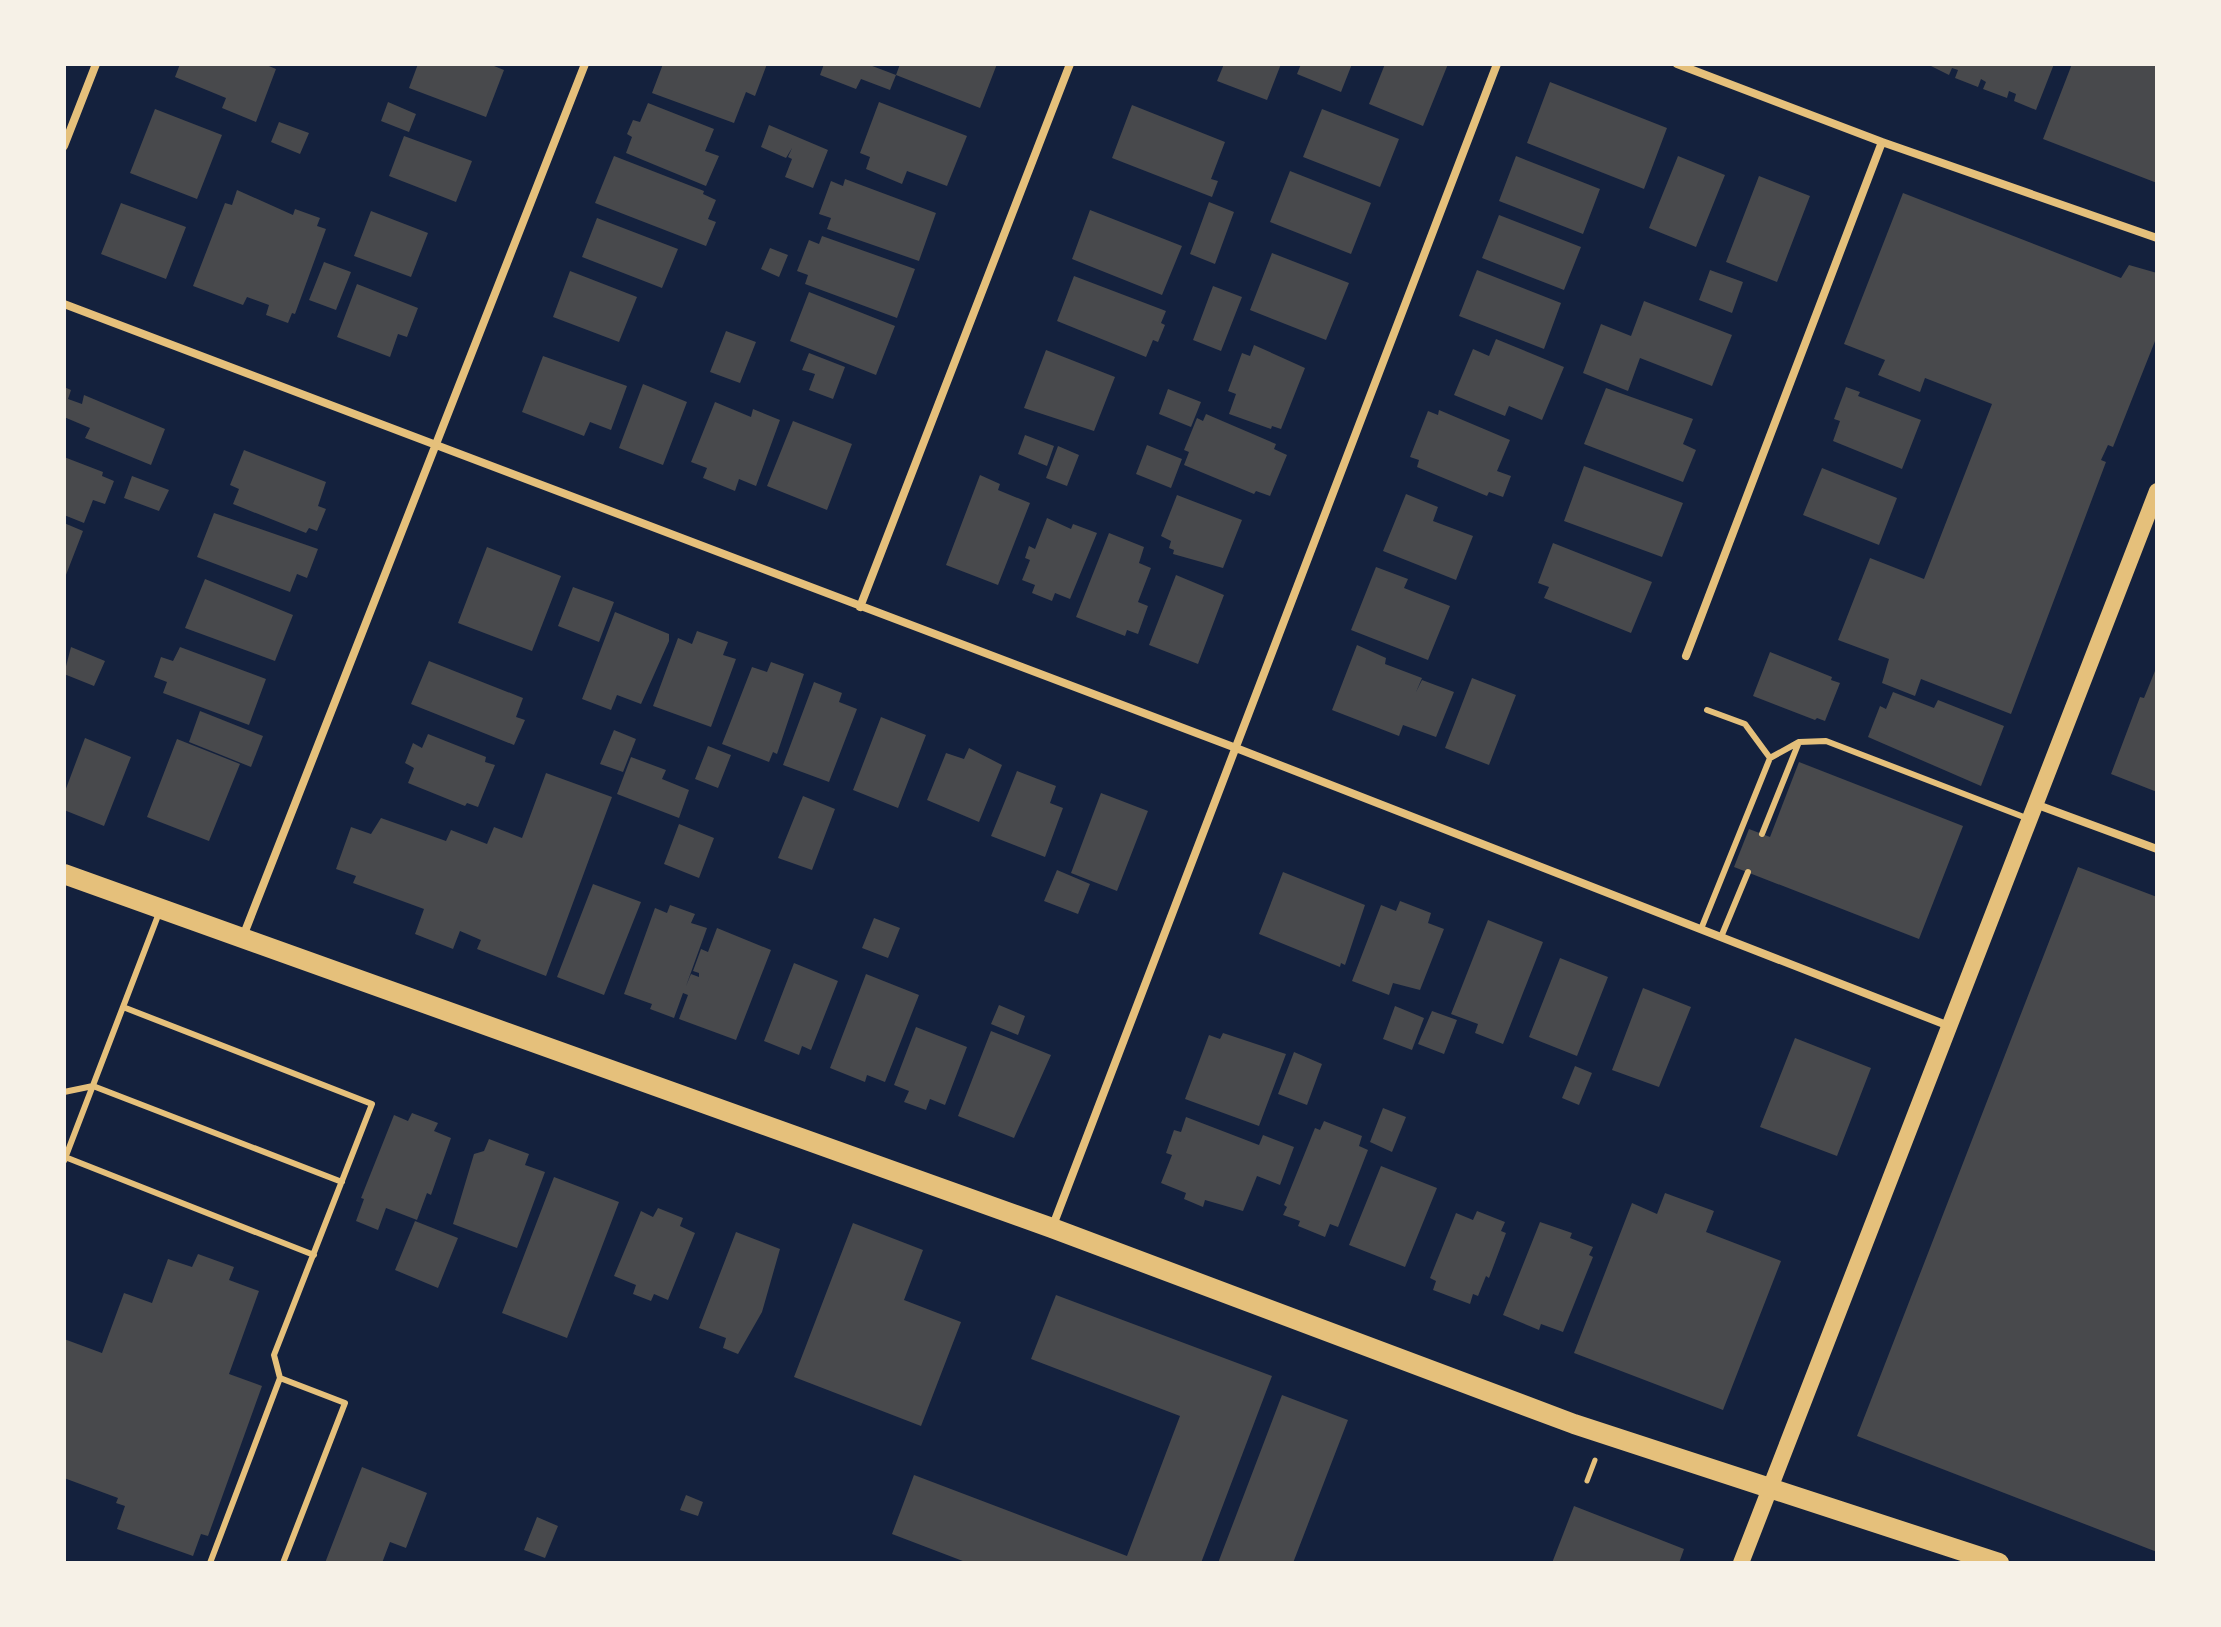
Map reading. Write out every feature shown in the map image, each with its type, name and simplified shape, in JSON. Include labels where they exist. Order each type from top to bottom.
[{"type":"main road","points":[[1741,1563],[2157,491]]},
{"type":"main road","points":[[64,874],[1052,1228],[1574,1424],[1999,1563]]},
{"type":"street","points":[[64,146],[96,64]]},
{"type":"street","points":[[242,939],[585,64]]},
{"type":"street","points":[[860,607],[1070,64]]},
{"type":"street","points":[[1052,1228],[1497,64]]},
{"type":"street","points":[[1677,64],[1882,142],[2157,238]]},
{"type":"street","points":[[1686,656],[1882,142]]},
{"type":"street","points":[[64,304],[1236,748],[1949,1026]]},
{"type":"street","points":[[2032,812],[2157,849]]},
{"type":"lane","points":[[1707,710],[1745,724],[1770,758]]},
{"type":"lane","points":[[1701,929],[1770,758],[1799,742],[1826,741],[2032,812]]},
{"type":"lane","points":[[1762,834],[1799,742]]},
{"type":"lane","points":[[1721,937],[1748,872]]},
{"type":"lane","points":[[160,909],[65,1159],[314,1255]]},
{"type":"lane","points":[[123,1007],[372,1104],[274,1355],[280,1378],[210,1563]]},
{"type":"lane","points":[[64,1092],[93,1086],[342,1182]]},
{"type":"lane","points":[[280,1378],[345,1403],[283,1563]]},
{"type":"building","points":[[180,64],[264,64],[276,69],[256,122],[222,108],[226,98],[175,77]]},
{"type":"building","points":[[418,64],[489,64],[504,70],[486,117],[409,88]]},
{"type":"building","points":[[663,64],[767,64],[755,96],[746,92],[734,123],[652,93]]},
{"type":"building","points":[[824,64],[867,64],[896,75],[890,90],[861,79],[856,89],[820,75]]},
{"type":"building","points":[[900,64],[997,64],[980,108],[896,75]]},
{"type":"building","points":[[1224,64],[1281,64],[1267,100],[1217,81]]},
{"type":"building","points":[[1301,64],[1352,64],[1341,92],[1297,74]]},
{"type":"building","points":[[1385,64],[1448,64],[1423,126],[1369,104]]},
{"type":"building","points":[[1927,64],[2054,64],[2036,110],[2014,101],[2016,94],[2009,91],[2007,98],[1983,89],[1986,82],[1981,79],[1978,87],[1955,78],[1958,70],[1952,68],[1949,75]]},
{"type":"building","points":[[2072,64],[2157,64],[2157,183],[2043,139]]},
{"type":"building","points":[[1550,82],[1667,128],[1644,189],[1527,143]]},
{"type":"building","points":[[388,102],[416,114],[409,132],[381,121]]},
{"type":"building","points":[[879,102],[967,136],[947,186],[907,171],[902,184],[866,169],[870,157],[860,153]]},
{"type":"building","points":[[648,103],[714,129],[705,151],[719,156],[706,186],[626,153],[632,137],[627,134],[633,120],[640,122]]},
{"type":"building","points":[[1132,105],[1225,142],[1211,179],[1218,181],[1212,197],[1112,158]]},
{"type":"building","points":[[155,109],[222,135],[197,199],[130,173]]},
{"type":"building","points":[[1322,109],[1399,139],[1380,187],[1303,157]]},
{"type":"building","points":[[279,122],[309,133],[300,154],[271,142]]},
{"type":"building","points":[[769,125],[828,150],[813,188],[785,177],[792,159],[788,157],[792,148],[786,158],[761,147]]},
{"type":"building","points":[[404,136],[472,161],[456,202],[389,176]]},
{"type":"building","points":[[614,156],[704,191],[703,194],[716,200],[708,219],[716,222],[706,246],[595,203]]},
{"type":"building","points":[[1516,156],[1600,189],[1583,234],[1499,201]]},
{"type":"building","points":[[1678,156],[1725,175],[1696,247],[1649,228]]},
{"type":"building","points":[[1290,171],[1371,203],[1351,254],[1270,222]]},
{"type":"building","points":[[1759,176],[1810,196],[1777,282],[1726,262]]},
{"type":"building","points":[[845,179],[936,213],[919,261],[827,229],[831,218],[819,214],[831,181],[843,186]]},
{"type":"building","points":[[237,190],[293,215],[295,209],[320,218],[317,226],[326,229],[295,314],[292,313],[288,323],[266,315],[269,305],[247,297],[243,305],[193,286],[225,203],[232,205]]},
{"type":"building","points":[[1903,193],[2121,278],[2129,265],[2157,273],[2157,336],[2113,447],[2108,445],[2101,460],[2106,462],[2011,714],[1921,679],[1915,696],[1882,683],[1889,659],[1838,640],[1870,558],[1924,579],[1992,404],[1925,378],[1920,392],[1878,375],[1885,360],[1844,344]]},
{"type":"building","points":[[1209,202],[1234,212],[1215,264],[1190,254]]},
{"type":"building","points":[[121,203],[186,227],[166,279],[101,254]]},
{"type":"building","points":[[1090,210],[1182,246],[1162,295],[1072,259]]},
{"type":"building","points":[[371,211],[428,233],[411,277],[354,256]]},
{"type":"building","points":[[1499,215],[1581,247],[1564,290],[1482,258]]},
{"type":"building","points":[[597,218],[678,249],[662,288],[582,257]]},
{"type":"building","points":[[822,236],[915,269],[897,318],[805,284],[808,275],[797,271],[809,240],[819,244]]},
{"type":"building","points":[[770,248],[788,255],[779,277],[761,269]]},
{"type":"building","points":[[1272,253],[1349,283],[1326,340],[1250,310]]},
{"type":"building","points":[[324,262],[351,272],[336,310],[309,300]]},
{"type":"building","points":[[1477,270],[1561,303],[1544,349],[1459,316]]},
{"type":"building","points":[[1710,270],[1743,282],[1732,313],[1699,300]]},
{"type":"building","points":[[570,271],[637,297],[619,342],[553,317]]},
{"type":"building","points":[[1074,276],[1166,311],[1161,323],[1165,325],[1158,342],[1153,340],[1146,357],[1057,321]]},
{"type":"building","points":[[357,284],[418,308],[407,337],[398,334],[390,357],[337,337]]},
{"type":"building","points":[[1213,286],[1242,297],[1221,351],[1193,340]]},
{"type":"building","points":[[809,292],[895,326],[876,375],[790,341]]},
{"type":"building","points":[[1644,301],[1732,335],[1712,386],[1640,358],[1628,391],[1583,373],[1601,324],[1631,336]]},
{"type":"building","points":[[726,331],[756,342],[740,383],[710,372]]},
{"type":"building","points":[[1496,339],[1564,367],[1542,420],[1509,406],[1505,416],[1454,395],[1473,349],[1489,356]]},
{"type":"building","points":[[1254,345],[1305,368],[1281,429],[1272,426],[1271,429],[1229,414],[1236,394],[1228,391],[1242,353],[1250,356]]},
{"type":"building","points":[[1046,350],[1115,377],[1094,431],[1024,408]]},
{"type":"building","points":[[809,353],[845,367],[833,399],[809,390],[815,374],[802,370]]},
{"type":"building","points":[[543,356],[627,386],[611,430],[590,422],[584,436],[522,412]]},
{"type":"building","points":[[643,384],[687,402],[663,465],[619,448]]},
{"type":"building","points":[[64,387],[71,390],[68,399],[82,404],[84,395],[165,429],[151,465],[85,438],[90,428],[64,417]]},
{"type":"building","points":[[1846,387],[1860,392],[1858,396],[1921,420],[1902,469],[1833,441],[1840,421],[1834,419]]},
{"type":"building","points":[[1606,388],[1693,419],[1683,444],[1696,450],[1683,482],[1584,444]]},
{"type":"building","points":[[1168,389],[1201,402],[1191,427],[1159,414]]},
{"type":"building","points":[[715,402],[751,417],[753,409],[780,420],[756,486],[739,479],[735,491],[703,478],[707,468],[691,462]]},
{"type":"building","points":[[1439,410],[1510,440],[1497,471],[1511,476],[1503,497],[1489,492],[1487,496],[1417,467],[1419,460],[1410,457],[1428,411],[1438,415]]},
{"type":"building","points":[[1206,414],[1276,444],[1274,449],[1287,455],[1270,496],[1256,491],[1254,494],[1184,465],[1189,452],[1184,450],[1197,418],[1203,421]]},
{"type":"building","points":[[793,421],[852,444],[827,510],[767,486]]},
{"type":"building","points":[[1025,435],[1054,446],[1047,466],[1018,454]]},
{"type":"building","points":[[1147,445],[1182,459],[1171,488],[1136,474]]},
{"type":"building","points":[[1058,446],[1079,455],[1067,486],[1046,478]]},
{"type":"building","points":[[244,450],[326,482],[318,506],[326,509],[317,531],[309,528],[306,533],[233,504],[239,489],[230,485]]},
{"type":"building","points":[[64,457],[103,472],[102,476],[114,481],[105,504],[93,500],[84,523],[64,515]]},
{"type":"building","points":[[1584,466],[1683,503],[1662,557],[1564,521]]},
{"type":"building","points":[[1822,468],[1897,498],[1879,545],[1803,515]]},
{"type":"building","points":[[980,475],[1000,484],[998,490],[1030,503],[998,585],[946,565]]},
{"type":"building","points":[[132,476],[169,490],[159,511],[124,498]]},
{"type":"building","points":[[1406,494],[1438,507],[1433,521],[1473,536],[1456,580],[1383,551]]},
{"type":"building","points":[[1177,495],[1242,520],[1223,568],[1173,554],[1174,550],[1169,548],[1171,541],[1161,536]]},
{"type":"building","points":[[214,513],[318,549],[307,578],[297,574],[290,592],[197,557]]},
{"type":"building","points":[[1047,518],[1071,529],[1073,524],[1097,533],[1070,599],[1055,593],[1052,601],[1032,593],[1035,585],[1022,580],[1030,560],[1025,558],[1029,546],[1035,549]]},
{"type":"building","points":[[64,523],[83,531],[64,580]]},
{"type":"building","points":[[1109,533],[1144,547],[1139,563],[1151,568],[1138,602],[1148,606],[1138,634],[1127,630],[1125,636],[1076,617]]},
{"type":"building","points":[[1553,543],[1652,582],[1631,633],[1544,598],[1549,587],[1538,583]]},
{"type":"building","points":[[487,547],[561,576],[532,651],[458,623]]},
{"type":"building","points":[[1376,567],[1408,579],[1404,588],[1450,606],[1428,660],[1351,630]]},
{"type":"building","points":[[1176,575],[1224,595],[1198,664],[1149,645]]},
{"type":"building","points":[[205,579],[293,615],[275,661],[185,628]]},
{"type":"building","points":[[573,587],[614,602],[599,642],[558,626]]},
{"type":"building","points":[[615,612],[669,634],[669,641],[641,704],[617,695],[611,710],[582,699]]},
{"type":"building","points":[[697,631],[728,642],[723,655],[736,659],[711,727],[653,706],[678,638],[692,644]]},
{"type":"building","points":[[1357,645],[1386,658],[1385,664],[1422,678],[1416,692],[1422,680],[1454,692],[1436,737],[1403,725],[1399,736],[1332,710]]},
{"type":"building","points":[[71,647],[105,661],[94,686],[64,674]]},
{"type":"building","points":[[180,647],[266,679],[249,725],[163,693],[167,682],[154,677],[161,657],[173,661]]},
{"type":"building","points":[[1770,652],[1840,683],[1825,721],[1753,696]]},
{"type":"building","points":[[429,661],[523,698],[516,717],[525,720],[514,745],[411,704]]},
{"type":"building","points":[[771,662],[804,674],[777,754],[773,752],[769,762],[722,744],[752,667],[767,672]]},
{"type":"building","points":[[2157,666],[2157,792],[2111,774],[2140,697],[2144,698]]},
{"type":"building","points":[[1472,678],[1516,695],[1489,765],[1445,748]]},
{"type":"building","points":[[814,682],[842,693],[839,702],[857,709],[829,782],[783,765]]},
{"type":"building","points":[[1893,692],[1934,708],[1938,700],[2004,726],[1981,786],[1868,737],[1880,706],[1886,709]]},
{"type":"building","points":[[200,711],[263,736],[251,767],[189,742]]},
{"type":"building","points":[[881,717],[926,735],[898,808],[853,790]]},
{"type":"building","points":[[614,730],[636,739],[623,772],[600,764]]},
{"type":"building","points":[[428,734],[486,757],[485,762],[495,765],[478,807],[467,803],[465,806],[408,783],[414,768],[405,763],[413,743],[422,748]]},
{"type":"building","points":[[85,738],[131,757],[104,826],[64,810],[64,794]]},
{"type":"building","points":[[177,739],[240,764],[209,841],[147,817]]},
{"type":"building","points":[[708,746],[731,755],[718,788],[695,779]]},
{"type":"building","points":[[969,748],[1002,765],[979,822],[927,800],[946,753],[964,759]]},
{"type":"building","points":[[631,757],[666,770],[662,779],[689,790],[679,818],[617,794]]},
{"type":"building","points":[[1799,762],[1963,826],[1919,939],[1734,867],[1749,829],[1770,837]]},
{"type":"building","points":[[1017,771],[1056,786],[1050,803],[1063,808],[1045,857],[991,836]]},
{"type":"building","points":[[546,773],[612,797],[546,976],[477,949],[481,940],[460,931],[453,949],[415,934],[424,909],[353,883],[356,876],[336,869],[351,827],[371,834],[381,818],[446,841],[451,830],[487,844],[494,827],[522,838]]},
{"type":"building","points":[[1101,793],[1148,811],[1117,891],[1071,873]]},
{"type":"building","points":[[803,796],[835,809],[812,870],[778,858]]},
{"type":"building","points":[[679,824],[714,838],[699,878],[664,864]]},
{"type":"building","points":[[2078,867],[2157,897],[2157,1552],[1857,1436]]},
{"type":"building","points":[[1057,870],[1090,884],[1078,914],[1044,901]]},
{"type":"building","points":[[1283,872],[1365,905],[1345,965],[1341,963],[1340,967],[1259,934]]},
{"type":"building","points":[[593,884],[641,902],[604,995],[557,977]]},
{"type":"building","points":[[1400,901],[1431,913],[1428,923],[1444,929],[1420,990],[1393,983],[1389,995],[1352,981],[1381,905],[1396,911]]},
{"type":"building","points":[[670,905],[695,914],[691,923],[707,928],[686,986],[691,974],[699,977],[699,973],[693,971],[701,949],[708,952],[717,928],[771,950],[736,1040],[679,1019],[688,995],[683,993],[674,1018],[650,1009],[652,1004],[624,994],[655,908],[667,913]]},
{"type":"building","points":[[874,918],[900,928],[888,958],[862,948]]},
{"type":"building","points":[[1488,920],[1543,942],[1503,1044],[1475,1033],[1478,1024],[1451,1014]]},
{"type":"building","points":[[1560,958],[1608,977],[1577,1056],[1529,1037]]},
{"type":"building","points":[[794,963],[838,981],[811,1050],[802,1046],[799,1055],[764,1041]]},
{"type":"building","points":[[866,974],[919,995],[885,1082],[867,1075],[865,1082],[830,1068]]},
{"type":"building","points":[[1643,988],[1691,1007],[1659,1087],[1612,1070]]},
{"type":"building","points":[[999,1005],[1025,1016],[1018,1035],[991,1024]]},
{"type":"building","points":[[1395,1006],[1424,1018],[1412,1050],[1383,1039]]},
{"type":"building","points":[[1432,1011],[1457,1020],[1444,1054],[1418,1044]]},
{"type":"building","points":[[916,1027],[967,1047],[945,1105],[930,1099],[926,1110],[904,1102],[909,1091],[894,1085]]},
{"type":"building","points":[[991,1031],[1051,1055],[1014,1138],[958,1116]]},
{"type":"building","points":[[1223,1033],[1286,1054],[1259,1126],[1185,1099],[1209,1035],[1220,1039]]},
{"type":"building","points":[[1795,1038],[1871,1068],[1837,1156],[1760,1127]]},
{"type":"building","points":[[1294,1052],[1322,1064],[1307,1105],[1278,1094]]},
{"type":"building","points":[[1575,1066],[1592,1073],[1579,1105],[1562,1098]]},
{"type":"building","points":[[1383,1108],[1406,1117],[1392,1152],[1370,1142]]},
{"type":"building","points":[[412,1113],[438,1123],[434,1131],[451,1138],[431,1195],[427,1193],[417,1220],[386,1208],[378,1230],[356,1221],[364,1199],[361,1198],[394,1115],[408,1121]]},
{"type":"building","points":[[1186,1117],[1259,1145],[1263,1135],[1294,1147],[1280,1185],[1257,1176],[1243,1211],[1205,1200],[1203,1207],[1184,1199],[1186,1193],[1161,1183],[1172,1155],[1166,1153],[1174,1130],[1181,1132]]},
{"type":"building","points":[[1324,1121],[1362,1136],[1359,1146],[1368,1150],[1338,1227],[1330,1224],[1325,1237],[1298,1226],[1300,1221],[1283,1215],[1287,1207],[1284,1205],[1315,1128],[1320,1130]]},
{"type":"building","points":[[489,1139],[529,1154],[525,1165],[545,1172],[517,1248],[453,1224],[474,1154],[484,1151]]},
{"type":"building","points":[[1381,1166],[1437,1188],[1405,1267],[1349,1245]]},
{"type":"building","points":[[554,1177],[619,1202],[567,1338],[502,1313]]},
{"type":"building","points":[[1665,1193],[1714,1211],[1706,1232],[1781,1261],[1723,1410],[1574,1353],[1632,1203],[1657,1214]]},
{"type":"building","points":[[658,1208],[683,1218],[680,1226],[695,1233],[668,1300],[654,1294],[651,1301],[633,1294],[636,1285],[614,1276],[641,1211],[653,1217]]},
{"type":"building","points":[[1477,1211],[1505,1222],[1501,1231],[1506,1233],[1489,1278],[1486,1276],[1478,1296],[1473,1294],[1470,1304],[1433,1290],[1436,1281],[1430,1278],[1456,1213],[1473,1220]]},
{"type":"building","points":[[415,1221],[458,1238],[438,1288],[395,1270]]},
{"type":"building","points":[[1540,1222],[1572,1233],[1570,1238],[1593,1247],[1589,1255],[1593,1257],[1563,1332],[1541,1324],[1539,1330],[1503,1315]]},
{"type":"building","points":[[853,1223],[923,1250],[904,1300],[961,1322],[921,1426],[794,1377]]},
{"type":"building","points":[[736,1232],[780,1249],[762,1312],[738,1354],[723,1348],[726,1338],[699,1328]]},
{"type":"building","points":[[198,1254],[234,1267],[229,1280],[259,1291],[229,1374],[262,1386],[208,1536],[201,1534],[193,1556],[117,1529],[125,1506],[116,1503],[118,1498],[64,1478],[64,1339],[102,1353],[124,1293],[152,1303],[168,1259],[192,1267]]},
{"type":"building","points":[[1056,1295],[1272,1376],[1201,1563],[968,1563],[892,1534],[914,1475],[1127,1556],[1180,1416],[1031,1359]]},
{"type":"building","points":[[1282,1395],[1348,1420],[1293,1563],[1218,1563]]},
{"type":"building","points":[[362,1467],[427,1493],[406,1548],[390,1542],[382,1563],[325,1563]]},
{"type":"building","points":[[686,1495],[703,1502],[698,1516],[680,1510]]},
{"type":"building","points":[[1574,1506],[1684,1549],[1679,1563],[1552,1563]]},
{"type":"building","points":[[537,1517],[558,1526],[545,1558],[524,1550]]}]
